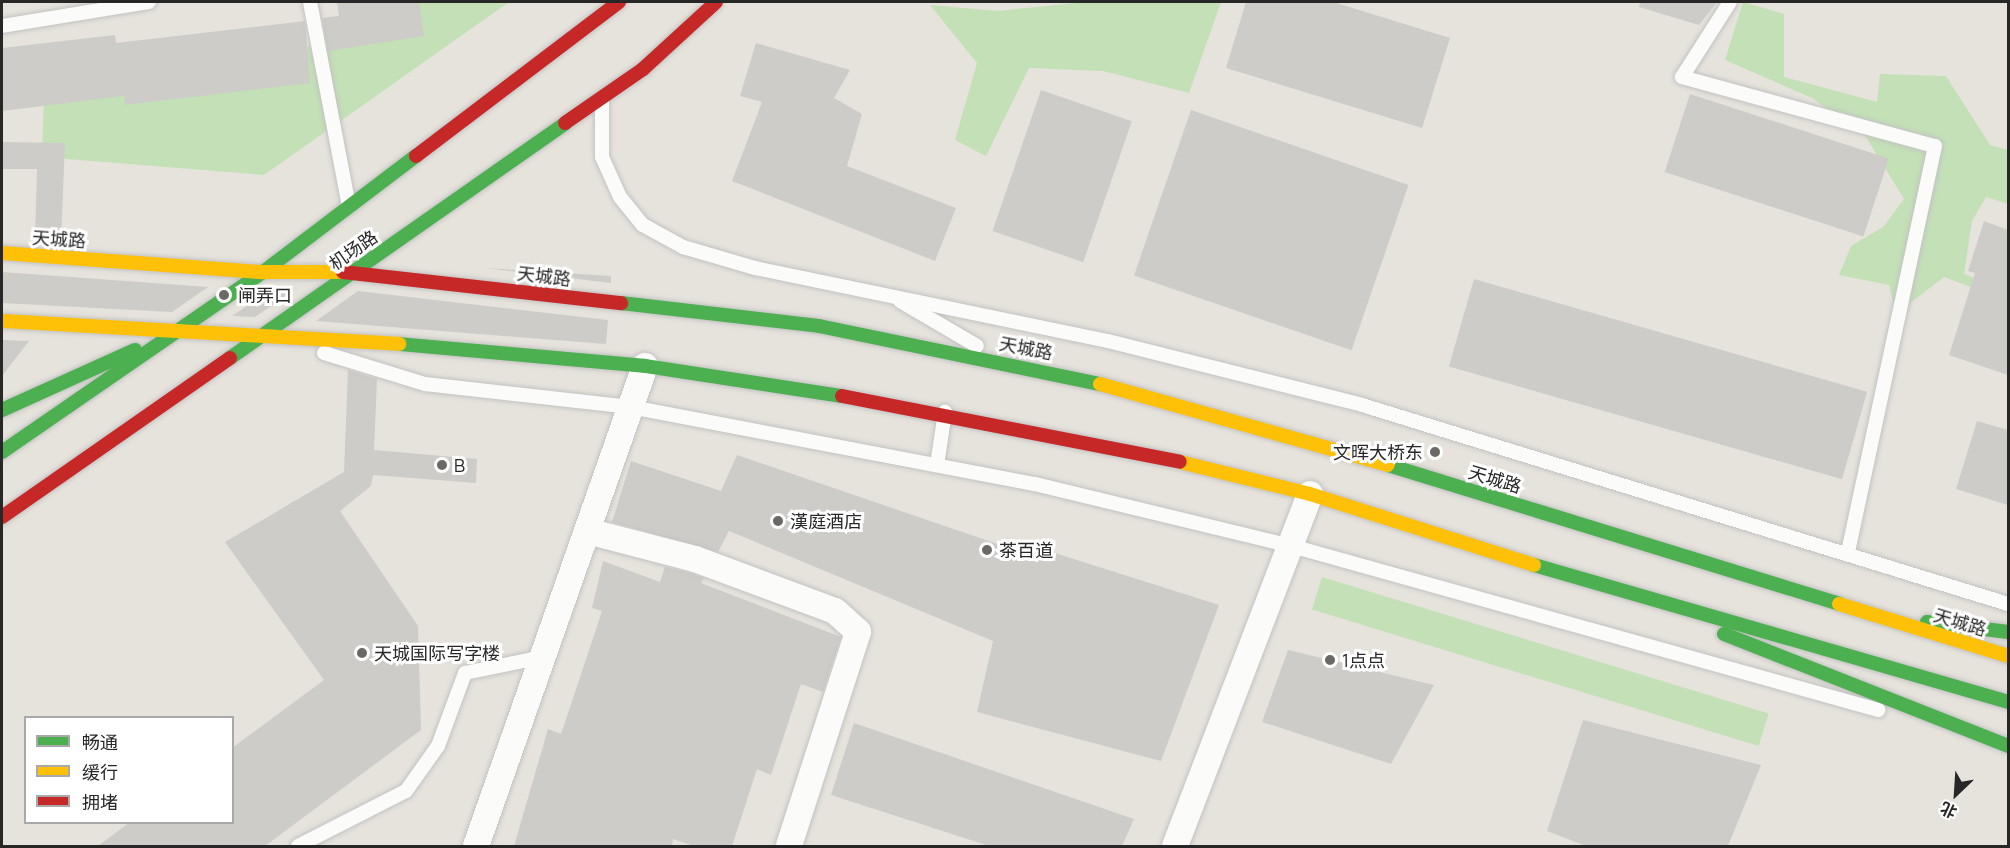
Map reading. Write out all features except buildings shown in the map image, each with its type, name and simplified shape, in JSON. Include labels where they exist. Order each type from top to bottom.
[{"type":"main road","name":"机场路","points":[[2,452],[263,272],[619,2]]},
{"type":"main road","name":"机场路","points":[[2,517],[602,99],[643,69],[716,2]]},
{"type":"main road","name":"天城路","points":[[2,253],[263,272],[354,272],[819,326],[1004,362],[1300,438],[2008,656]]},
{"type":"main road","points":[[2,321],[173,333],[264,335],[645,366],[945,412],[1121,447],[1310,494],[1616,591],[2008,702]]},
{"type":"main road","name":"机场路","points":[[2,410],[173,333]]},
{"type":"main road","points":[[1616,591],[2002,744]]},
{"type":"main road","points":[[1874,615],[2008,632]]},
{"type":"street","points":[[476,846],[645,366]]},
{"type":"street","points":[[1175,846],[1288,545],[1310,494]]},
{"type":"street","points":[[587,531],[695,559],[835,611],[858,632],[789,846]]},
{"type":"lane","points":[[2,26],[149,2]]},
{"type":"lane","points":[[310,2],[350,208]]},
{"type":"lane","points":[[1730,2],[1682,77],[1935,146],[1848,553]]},
{"type":"lane","points":[[602,99],[602,157],[620,196],[643,225],[683,247],[754,268],[889,294],[1108,341],[1362,405],[2008,603]]},
{"type":"lane","points":[[889,294],[1004,362]]},
{"type":"lane","points":[[264,335],[425,384],[631,406],[937,465],[1288,545],[2002,744]]},
{"type":"lane","points":[[937,465],[945,412]]},
{"type":"lane","points":[[298,846],[406,791],[438,746],[465,673],[543,657]]},
{"type":"green space","points":[[369,2],[509,2],[264,175],[42,157],[44,93],[275,71]]},
{"type":"green space","points":[[1086,2],[1221,2],[1189,93],[1103,71],[1029,68],[986,156],[955,140],[977,63],[930,5],[997,11]]},
{"type":"green space","points":[[1743,2],[1784,14],[1784,77],[1877,102],[1880,74],[1946,76],[1990,145],[2008,150],[2008,204],[1986,197],[1972,221],[1964,274],[2008,290],[2008,301],[1944,277],[1896,314],[1889,285],[1839,275],[1851,246],[1883,227],[1904,199],[1866,137],[1812,98],[1725,60]]},
{"type":"green space","points":[[1322,577],[1769,714],[1759,746],[1312,610]]},
{"type":"traffic: fast","points":[[230,358],[565,123]]},
{"type":"traffic: fast","points":[[2,452],[263,272],[416,156]]},
{"type":"traffic: fast","points":[[621,303],[819,326],[1100,384]]},
{"type":"traffic: fast","points":[[399,344],[645,366],[842,396]]},
{"type":"traffic: fast","points":[[2,410],[135,350]]},
{"type":"traffic: fast","points":[[1388,465],[1839,604]]},
{"type":"traffic: fast","points":[[1534,565],[2008,702]]},
{"type":"traffic: fast","points":[[1927,622],[2008,632]]},
{"type":"traffic: fast","points":[[1724,634],[2008,746]]},
{"type":"traffic: slow","points":[[2,253],[263,272],[343,272]]},
{"type":"traffic: slow","points":[[2,321],[399,344]]},
{"type":"traffic: slow","points":[[1100,384],[1388,465]]},
{"type":"traffic: slow","points":[[1180,462],[1310,494],[1534,565]]},
{"type":"traffic: slow","points":[[1839,604],[2008,656]]},
{"type":"traffic: jam","points":[[416,156],[619,2]]},
{"type":"traffic: jam","points":[[565,123],[643,69],[716,2]]},
{"type":"traffic: jam","points":[[343,272],[621,303]]},
{"type":"traffic: jam","points":[[2,517],[230,358]]},
{"type":"traffic: jam","points":[[842,396],[1180,462]]},
{"type":"place","name":"闸弄口","points":[[224,295]]},
{"type":"place","name":"文晖大桥东","points":[[1435,452]]},
{"type":"place","name":"B","points":[[442,465]]},
{"type":"place","name":"漢庭酒店","points":[[778,521]]},
{"type":"place","name":"茶百道","points":[[987,550]]},
{"type":"place","name":"天城国际写字楼","points":[[362,653]]},
{"type":"place","name":"1点点","points":[[1330,660]]}]
